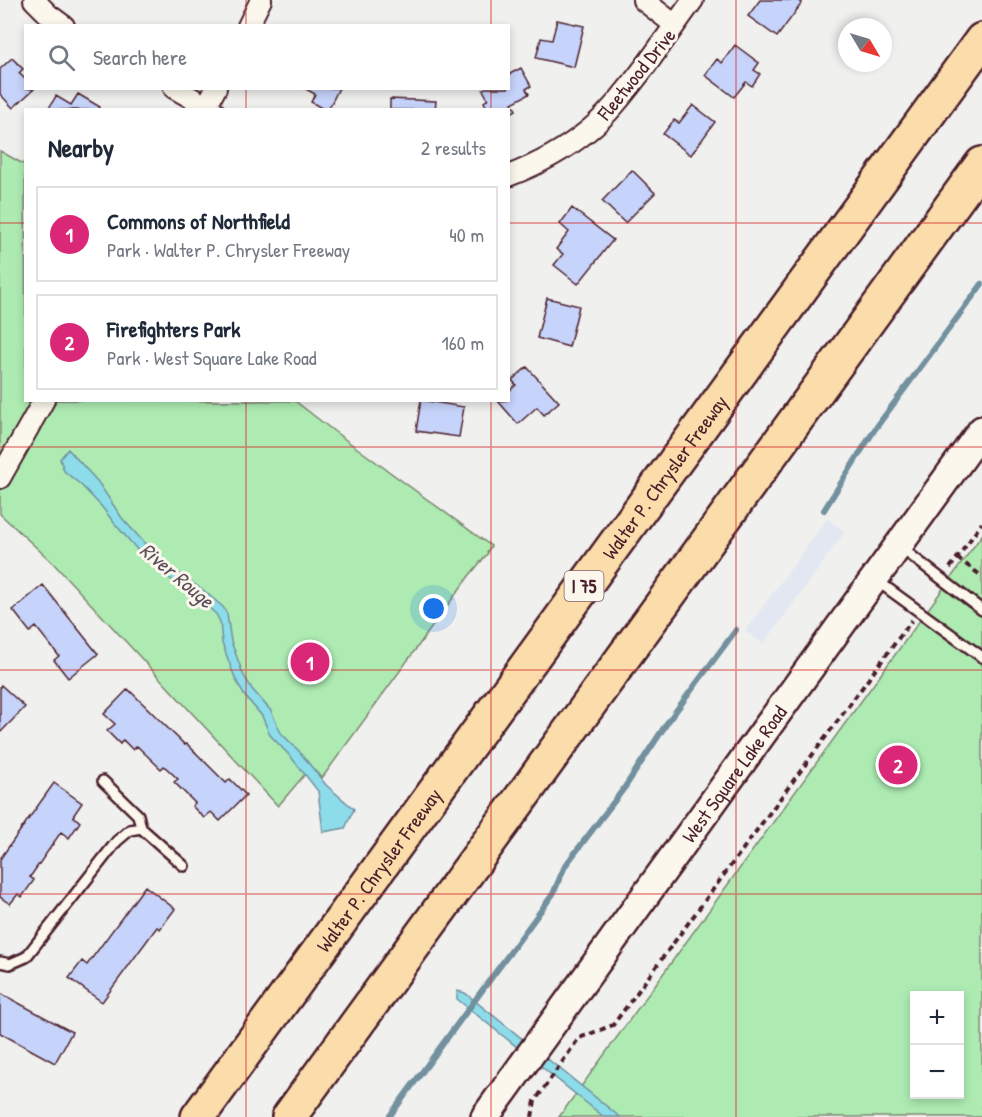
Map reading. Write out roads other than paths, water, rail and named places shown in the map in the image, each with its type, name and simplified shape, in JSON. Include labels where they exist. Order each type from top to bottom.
[{"type":"highway","name":"Walter P. Chrysler Freeway","points":[[198,1117],[982,40]]},
{"type":"highway","points":[[289,1117],[982,164]]},
{"type":"main road","name":"West Square Lake Road","points":[[490,1111],[982,430]]},
{"type":"street","points":[[34,0],[61,24]]},
{"type":"street","points":[[249,24],[261,0]]},
{"type":"street","points":[[643,0],[675,25]]},
{"type":"street","name":"Fleetwood Drive","points":[[510,175],[543,161],[566,147],[610,110],[693,0]]},
{"type":"street","points":[[177,90],[208,108],[215,90]]},
{"type":"street","points":[[0,478],[43,402]]},
{"type":"lane","points":[[898,546],[982,610]]},
{"type":"lane","points":[[874,579],[982,657]]},
{"type":"lane","points":[[103,781],[138,815],[141,828],[184,867]]},
{"type":"lane","points":[[0,962],[10,964],[26,957],[117,841],[130,830],[141,828]]},
{"type":"water","name":"River Rouge","points":[[68,449],[98,482],[122,518],[148,547],[168,566],[223,607],[227,614],[231,641],[243,674],[252,689],[271,711],[281,733],[299,751],[326,785],[354,809],[345,828],[323,832],[318,791],[270,735],[262,716],[244,695],[222,643],[220,622],[216,614],[141,554],[102,507],[64,471],[60,459]]},
{"type":"water","points":[[457,991],[465,993],[620,1117],[604,1117],[457,999]]},
{"type":"waterway","points":[[824,510],[875,429],[982,284]]},
{"type":"waterway","points":[[389,1117],[553,894],[565,866],[625,787],[667,723],[736,630]]},
{"type":"place","name":"Commons of Northfield","points":[[310,662]]},
{"type":"place","name":"Firefighters Park","points":[[898,765]]}]
